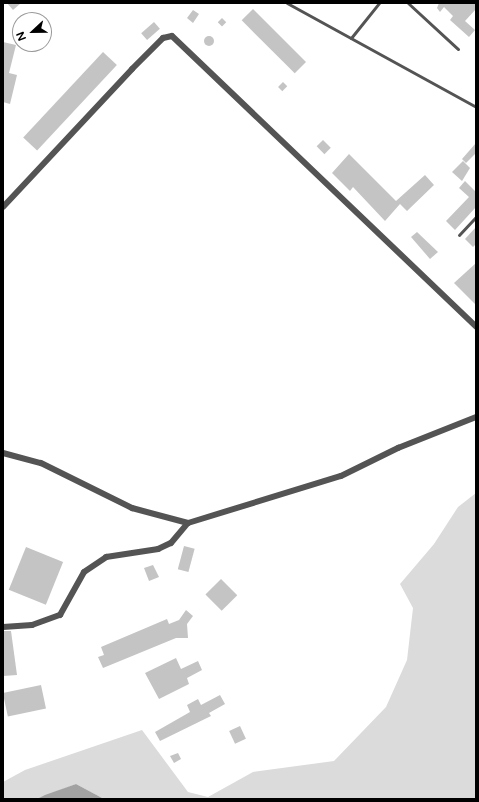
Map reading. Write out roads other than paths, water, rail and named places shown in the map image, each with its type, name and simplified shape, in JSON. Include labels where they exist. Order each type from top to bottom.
[{"type":"street","points":[[3,207],[132,68],[163,38],[172,36],[476,327]]},
{"type":"street","points":[[3,453],[41,462],[132,508],[188,523],[341,476],[398,448],[476,417]]},
{"type":"street","points":[[3,627],[32,625],[60,615],[76,583],[96,562],[121,554],[158,549],[171,543],[188,523]]},
{"type":"lane","points":[[288,3],[476,107]]},
{"type":"lane","points":[[351,38],[379,3]]},
{"type":"lane","points":[[408,3],[458,49]]},
{"type":"lane","points":[[459,235],[476,217]]}]
